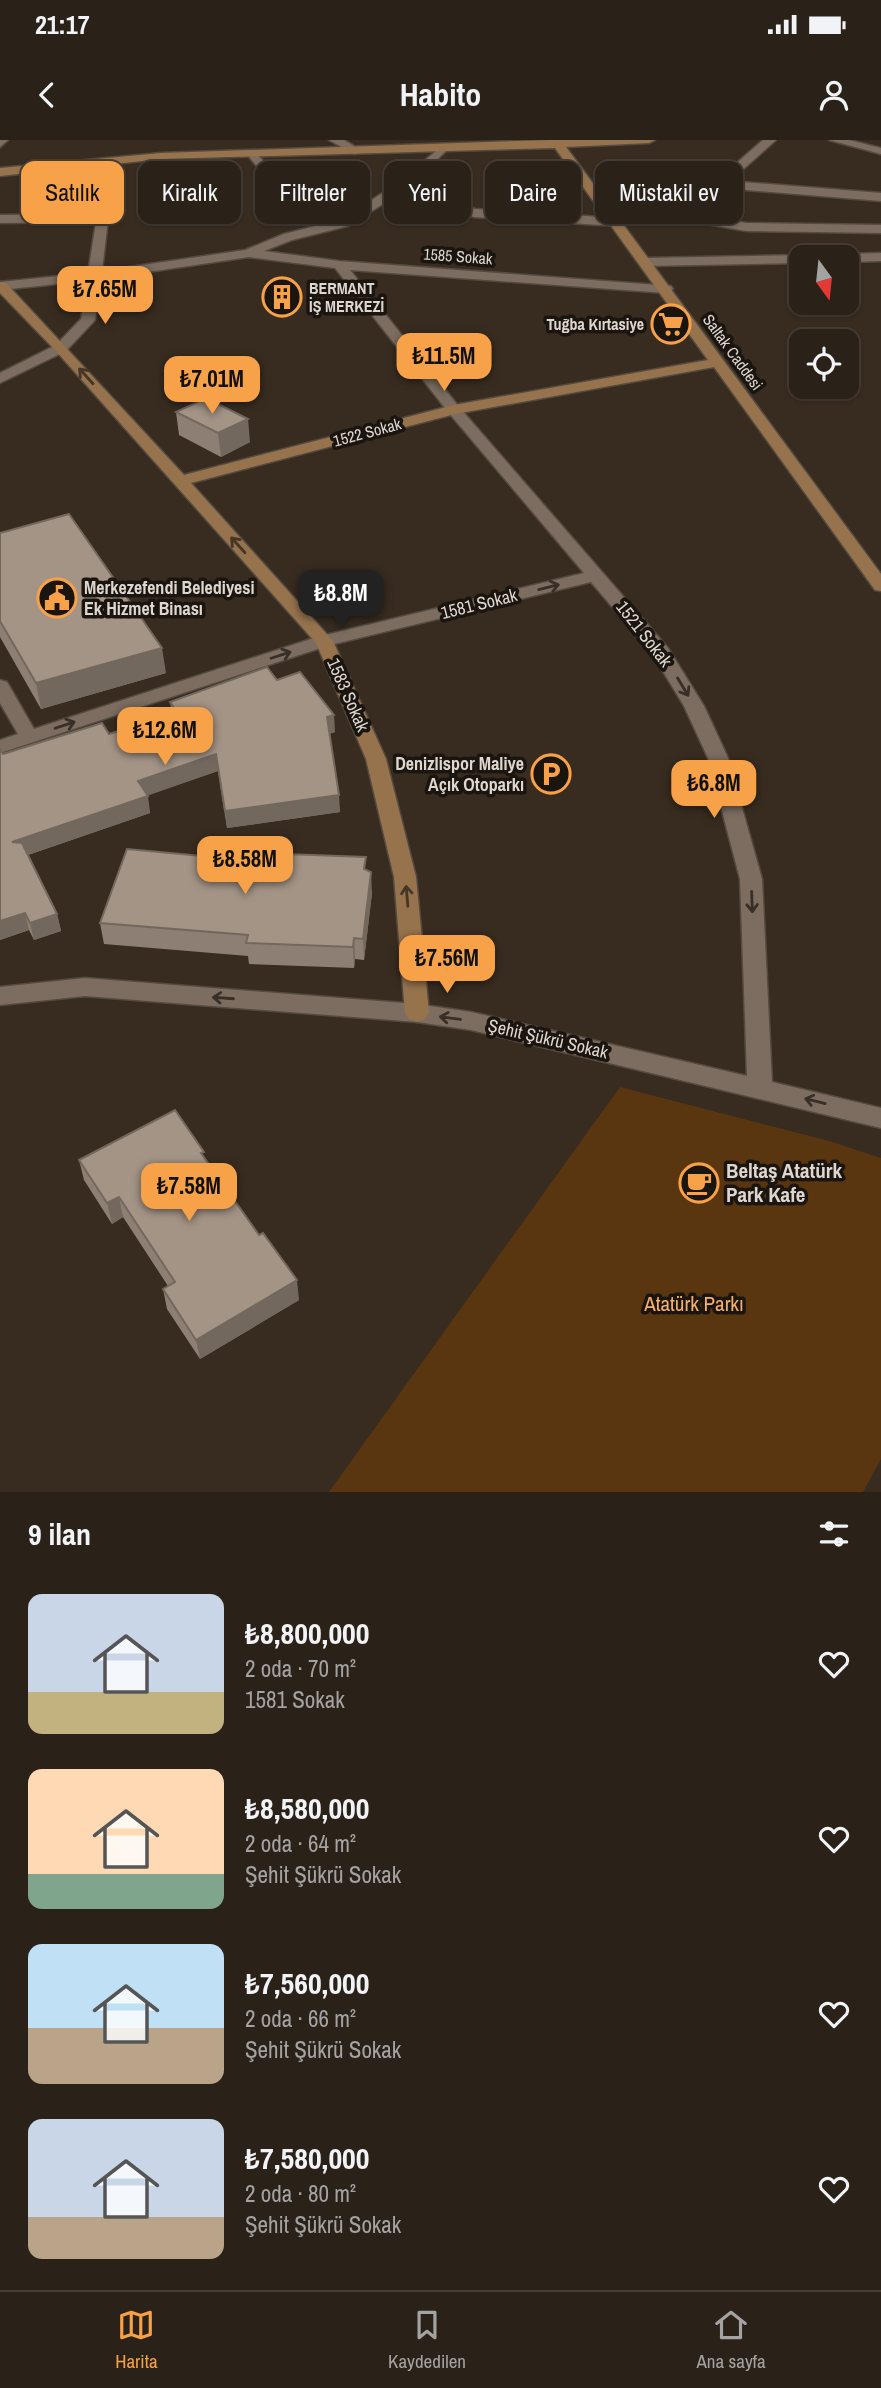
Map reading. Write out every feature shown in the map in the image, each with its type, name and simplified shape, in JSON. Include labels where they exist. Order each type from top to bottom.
[{"type":"main road","points":[[111,161],[649,140]]},
{"type":"main road","name":"Saltak Caddesi","points":[[557,143],[595,193]]},
{"type":"main road","points":[[0,172],[21,170]]},
{"type":"main road","name":"Saltak Caddesi","points":[[618,224],[881,586]]},
{"type":"main road","name":"1583 Sokak","points":[[0,286],[61,348],[324,641],[379,772],[405,877],[417,1013]]},
{"type":"main road","name":"1522 Sokak","points":[[181,481],[454,410],[719,362]]},
{"type":"street","points":[[335,140],[358,152]]},
{"type":"street","points":[[743,164],[770,140]]},
{"type":"street","points":[[835,140],[881,151]]},
{"type":"street","points":[[429,161],[442,149]]},
{"type":"street","points":[[253,154],[259,161]]},
{"type":"street","points":[[743,186],[881,197]]},
{"type":"street","points":[[471,212],[595,221]]},
{"type":"street","points":[[0,219],[21,219]]},
{"type":"street","points":[[0,379],[61,348],[88,320],[103,224]]},
{"type":"street","points":[[248,253],[288,237],[340,224]]},
{"type":"street","points":[[729,224],[746,227],[881,229]]},
{"type":"street","name":"1583 Sokak","points":[[0,286],[97,276],[248,253]]},
{"type":"street","name":"1585 Sokak","points":[[248,253],[339,265],[666,289]]},
{"type":"street","points":[[859,258],[881,257]]},
{"type":"street","points":[[646,262],[789,259]]},
{"type":"street","name":"1521 Sokak","points":[[339,265],[454,410],[661,652],[694,706],[718,758],[751,879],[760,1088]]},
{"type":"street","name":"1581 Sokak","points":[[0,747],[324,641],[597,575]]},
{"type":"street","points":[[0,686],[29,737]]},
{"type":"street","name":"Şehit Şükrü Sokak","points":[[0,996],[85,987],[417,1013],[471,1021],[881,1118]]},
{"type":"green space","name":"Atatürk Parkı","points":[[620,1087],[829,1141],[881,1158],[881,1459],[863,1492],[329,1492]]},
{"type":"building","points":[[206,398],[248,419],[218,433],[176,412]]},
{"type":"building","name":"Merkezefendi Belediyesi Ek Hizmet Binası","points":[[69,514],[162,648],[36,683],[0,621],[0,533]]},
{"type":"building","points":[[267,667],[277,680],[300,672],[334,715],[327,717],[339,795],[225,811],[216,754],[138,781],[148,796],[12,842],[22,843],[57,914],[30,923],[25,913],[0,921],[0,749],[3,754],[102,723],[109,734],[177,712],[170,702]]},
{"type":"building","points":[[127,849],[256,861],[258,853],[366,857],[364,869],[371,872],[363,939],[354,938],[353,947],[246,943],[248,935],[100,923]]},
{"type":"building","points":[[175,1110],[204,1152],[201,1153],[259,1235],[263,1233],[297,1280],[196,1340],[163,1289],[175,1282],[119,1197],[107,1203],[79,1160]]},
{"type":"place","name":"BERMANT İŞ MERKEZİ","points":[[282,297]]},
{"type":"place","name":"Tuğba Kırtasiye","points":[[671,324]]},
{"type":"place","name":"Merkezefendi Belediyesi Ek Hizmet Binası","points":[[57,598]]},
{"type":"place","name":"Denizlispor Maliye Açık Otoparkı","points":[[551,774]]},
{"type":"place","name":"Beltaş Atatürk Park Kafe","points":[[699,1183]]}]
